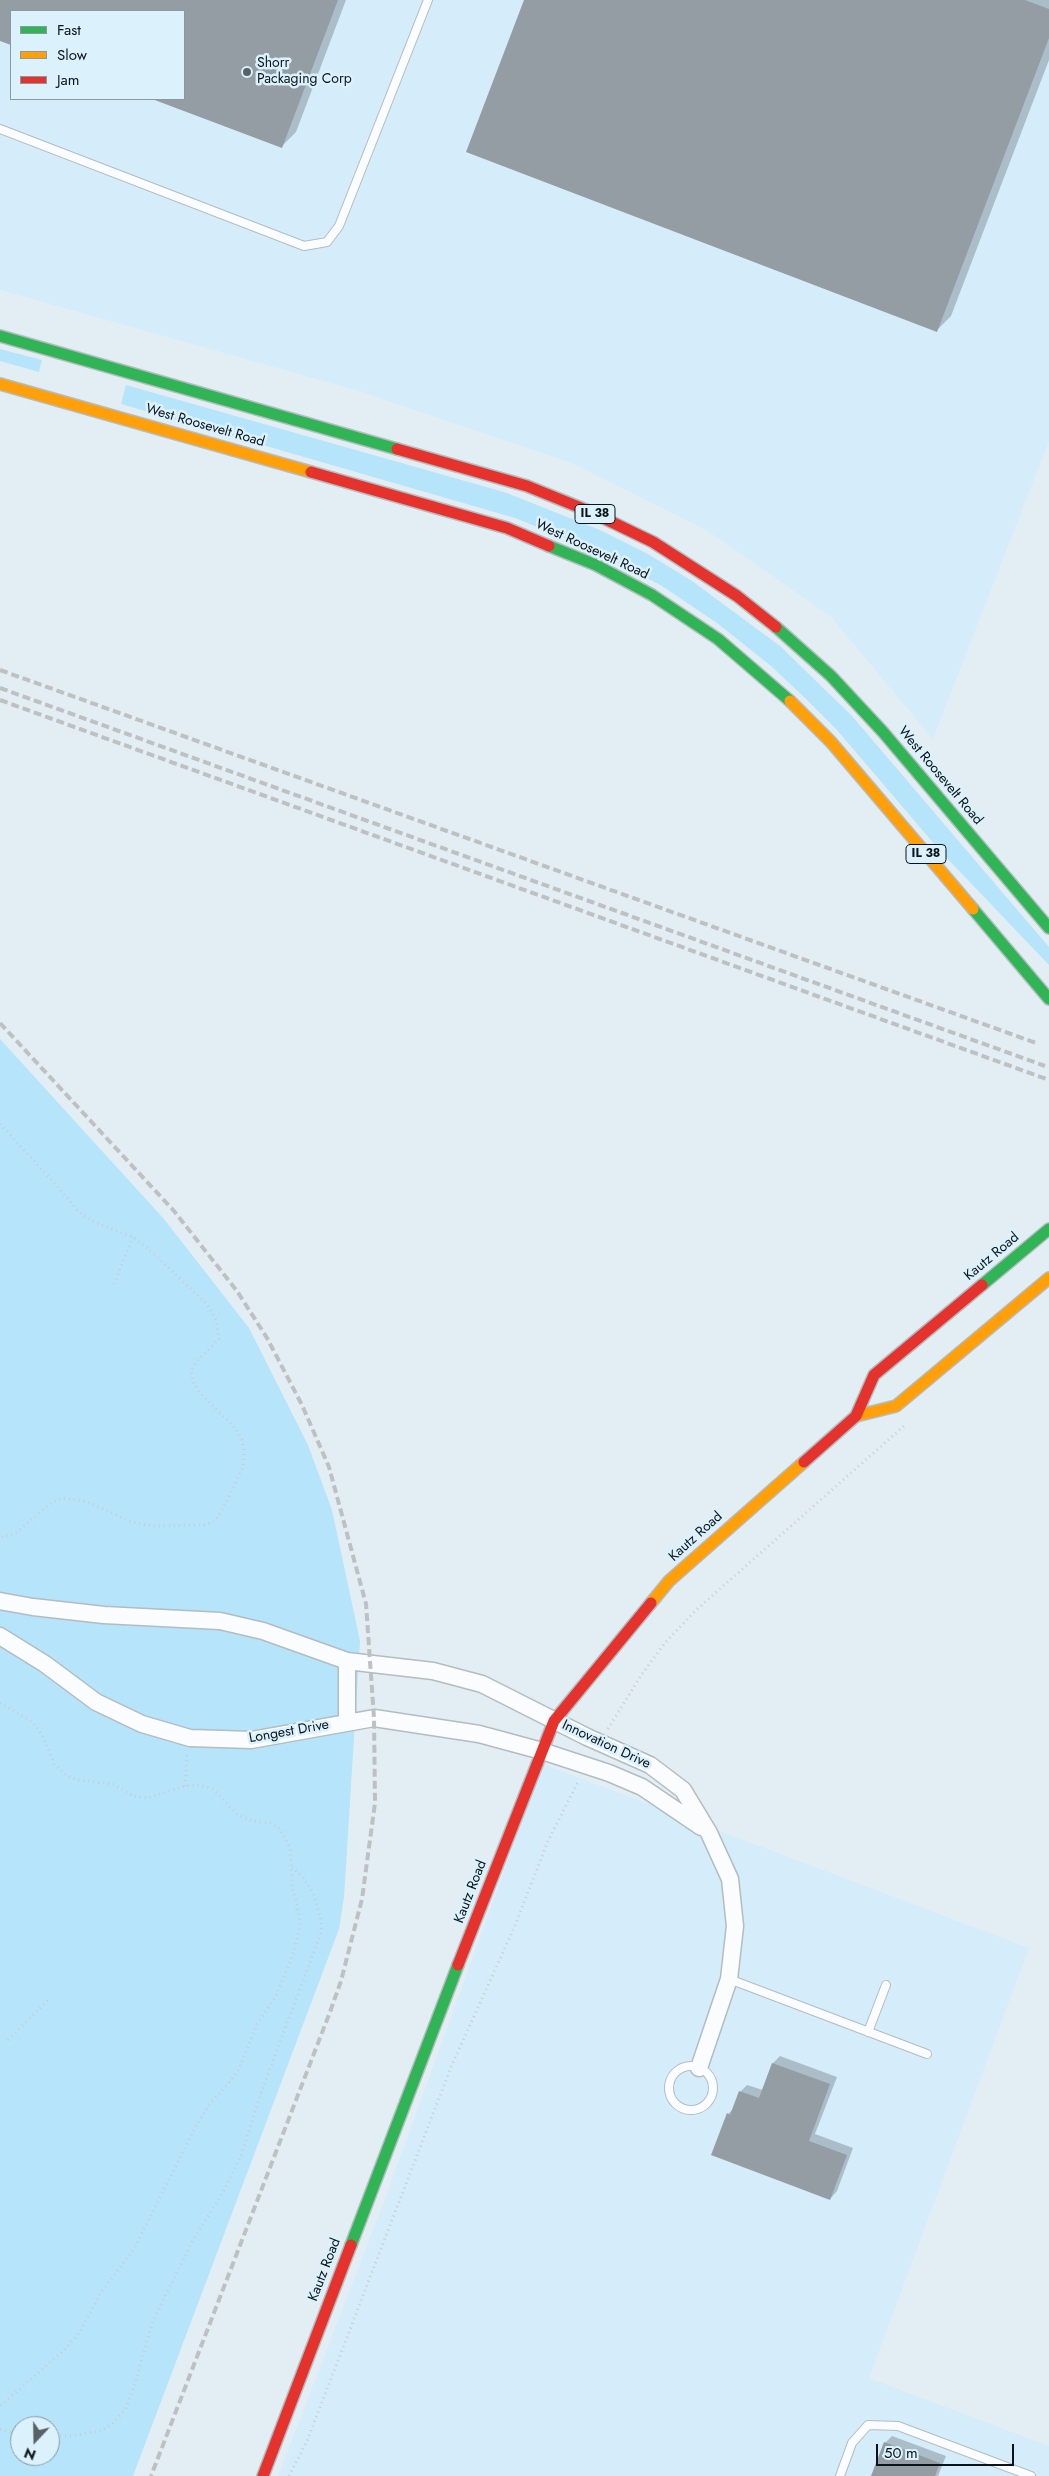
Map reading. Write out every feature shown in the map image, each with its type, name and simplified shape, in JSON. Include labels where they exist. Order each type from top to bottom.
[{"type":"main road","name":"West Roosevelt Road","points":[[0,336],[519,484],[591,512],[653,542],[737,596],[790,638],[831,676],[883,732],[1049,928]]},
{"type":"main road","name":"West Roosevelt Road","points":[[0,384],[507,528],[596,565],[652,595],[718,639],[801,710],[837,748],[1049,999]]},
{"type":"main road","name":"Kautz Road","points":[[263,2476],[419,2065],[554,1720],[670,1581],[856,1416],[874,1375],[1049,1228]]},
{"type":"main road","name":"Kautz Road","points":[[856,1416],[896,1406],[1049,1278]]},
{"type":"street","points":[[0,1601],[33,1607],[104,1615],[220,1621],[263,1631],[347,1661],[433,1672],[482,1684],[554,1720]]},
{"type":"street","name":"Longest Drive","points":[[0,1636],[45,1664],[96,1702],[142,1724],[190,1738],[252,1740],[374,1718],[479,1734],[542,1751]]},
{"type":"street","points":[[347,1661],[347,1722]]},
{"type":"street","name":"Innovation Drive","points":[[554,1720],[650,1765],[682,1790],[709,1833]]},
{"type":"street","name":"Innovation Drive","points":[[542,1751],[609,1773],[642,1787],[709,1833]]},
{"type":"street","points":[[699,2068],[729,1979],[735,1926],[730,1880],[709,1833]]},
{"type":"lane","points":[[0,129],[304,246],[327,242],[339,226],[428,0]]},
{"type":"lane","points":[[729,1979],[927,2054]]},
{"type":"lane","points":[[868,2032],[886,1985]]},
{"type":"lane","points":[[682,2068],[699,2068],[709,2077],[712,2083],[711,2096],[702,2107],[689,2110],[682,2108],[670,2096],[670,2080],[682,2068]]},
{"type":"lane","points":[[840,2476],[852,2443],[868,2425],[883,2425],[898,2426],[1031,2476]]},
{"type":"path","points":[[0,1124],[58,1186],[78,1211],[94,1222],[133,1237],[207,1304],[216,1320],[219,1339],[197,1361],[191,1371],[193,1382],[200,1393],[236,1429],[242,1440],[243,1467],[237,1482],[215,1521],[205,1525],[153,1526],[132,1522],[88,1502],[62,1498],[51,1503],[16,1533],[0,1538]]},
{"type":"path","points":[[114,1284],[133,1237]]},
{"type":"path","points":[[610,1726],[640,1677],[664,1644],[695,1611],[908,1422]]},
{"type":"path","points":[[0,1703],[33,1722],[54,1764],[67,1776],[78,1780],[113,1784],[133,1796],[148,1798],[185,1786],[199,1786],[213,1790],[238,1815],[252,1821],[270,1823],[280,1829],[290,1848],[292,1886],[300,1918],[294,1952],[275,1998],[257,2024],[239,2069],[212,2101],[197,2124],[134,2249],[101,2292],[80,2332],[64,2351],[0,2406]]},
{"type":"path","points":[[185,1786],[184,1769],[190,1738]]},
{"type":"path","points":[[289,2476],[307,2441],[451,2067],[514,1928],[548,1841],[578,1783]]},
{"type":"path","points":[[60,2436],[100,2432],[112,2424],[125,2410],[135,2384],[152,2323],[192,2242],[223,2192],[241,2156],[261,2093],[321,1933],[321,1920],[314,1895],[303,1877],[292,1867]]},
{"type":"path","points":[[8,2040],[48,2000]]},
{"type":"shaded area","points":[[0,0],[1049,0],[1049,441],[933,739],[830,616],[708,531],[571,463],[359,391],[0,290]]},
{"type":"shaded area","points":[[0,349],[42,360],[39,372],[0,361]]},
{"type":"shaded area","points":[[126,385],[504,492],[600,530],[648,554],[692,581],[780,646],[852,716],[1049,947],[1049,965],[941,852],[837,730],[804,697],[771,666],[717,623],[662,586],[589,548],[515,518],[121,404]]},
{"type":"shaded area","points":[[0,1039],[164,1219],[249,1328],[308,1445],[332,1510],[360,1641],[344,1897],[339,1929],[133,2476],[0,2476]]},
{"type":"shaded area","points":[[543,1764],[1029,1948],[869,2378],[1049,2446],[1049,2476],[278,2476],[386,2196]]},
{"type":"building","name":"Shorr Packaging Corp","points":[[0,0],[338,0],[282,148],[155,100],[185,100],[185,10],[10,10],[10,45],[0,41]]},
{"type":"building","points":[[524,0],[1025,0],[1049,9],[1049,38],[937,332],[466,152]]},
{"type":"building","points":[[772,2063],[830,2084],[809,2141],[847,2155],[830,2200],[711,2155],[727,2113],[730,2115],[739,2091],[759,2098]]},
{"type":"building","points":[[884,2442],[940,2463],[935,2476],[871,2476]]},
{"type":"railway","points":[[0,670],[1036,1043]]},
{"type":"railway","points":[[0,688],[1045,1066]]},
{"type":"railway","points":[[0,700],[1049,1080]]},
{"type":"railway","points":[[0,1023],[174,1211],[237,1291],[267,1338],[302,1405],[329,1467],[366,1604],[374,1718],[375,1803],[362,1899],[341,1981],[330,2012],[151,2476]]},
{"type":"traffic: fast","points":[[0,336],[397,449]]},
{"type":"traffic: fast","points":[[549,546],[596,565],[652,595],[718,639],[790,701]]},
{"type":"traffic: fast","points":[[776,627],[831,676],[883,732],[1049,928]]},
{"type":"traffic: fast","points":[[973,909],[1049,999]]},
{"type":"traffic: fast","points":[[982,1285],[1049,1229]]},
{"type":"traffic: fast","points":[[351,2245],[458,1965]]},
{"type":"traffic: slow","points":[[0,384],[311,472]]},
{"type":"traffic: slow","points":[[790,701],[831,742],[973,909]]},
{"type":"traffic: slow","points":[[856,1416],[896,1406],[1049,1278]]},
{"type":"traffic: slow","points":[[651,1603],[669,1581],[804,1462]]},
{"type":"traffic: jam","points":[[397,449],[527,486],[591,512],[653,542],[737,596],[776,627]]},
{"type":"traffic: jam","points":[[311,472],[507,528],[549,546]]},
{"type":"traffic: jam","points":[[804,1462],[856,1416],[874,1375],[982,1285]]},
{"type":"traffic: jam","points":[[458,1965],[554,1721],[651,1603]]},
{"type":"traffic: jam","points":[[263,2476],[351,2245]]},
{"type":"place","name":"Shorr Packaging Corp","points":[[247,72]]}]
